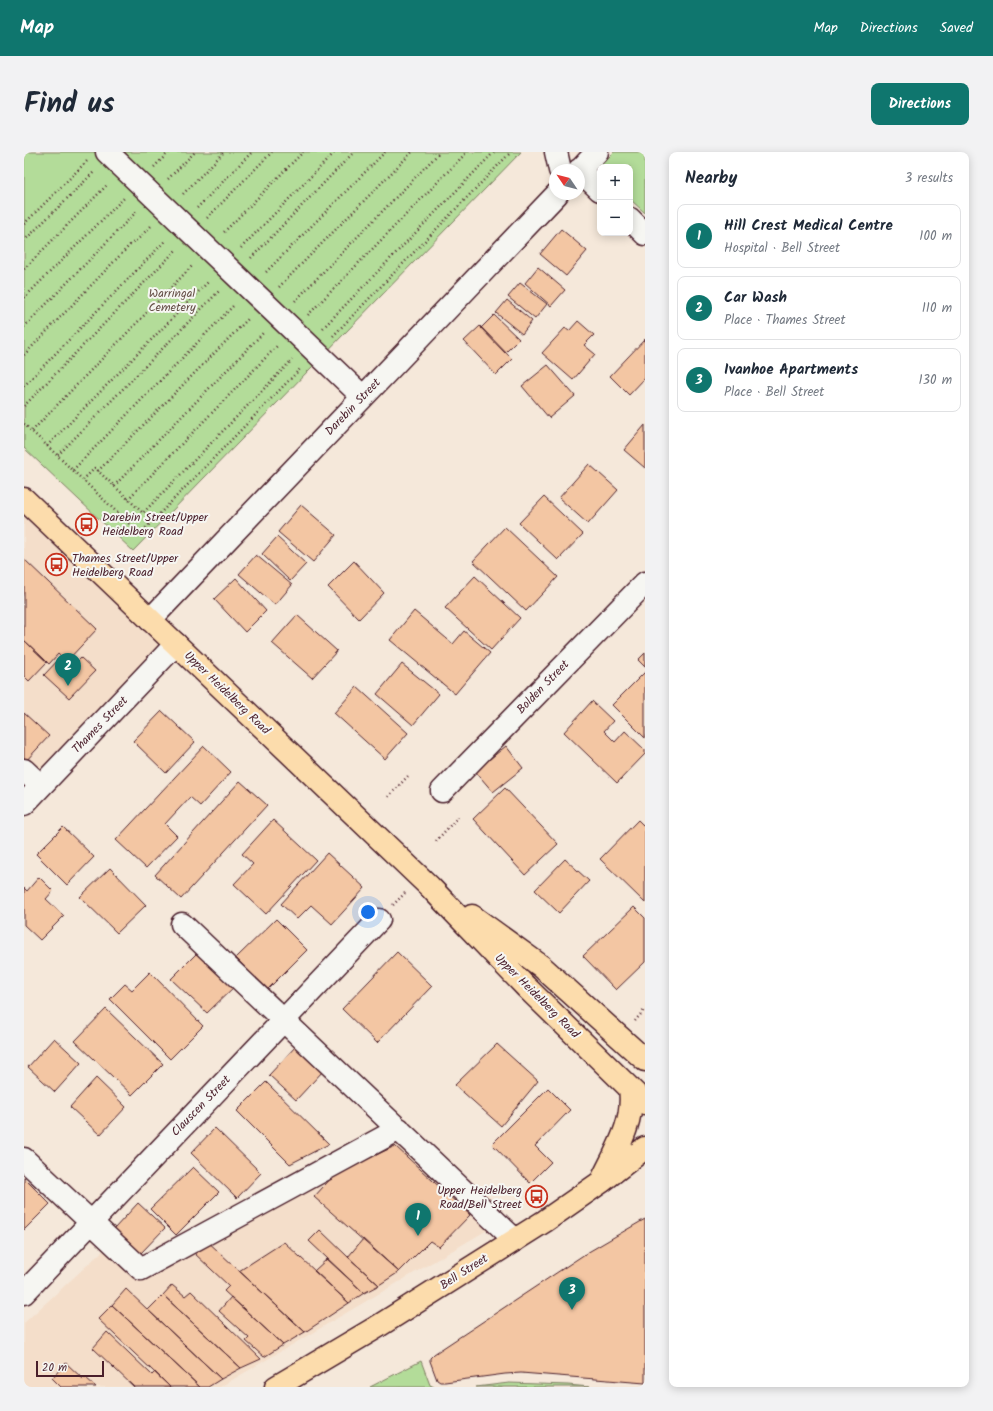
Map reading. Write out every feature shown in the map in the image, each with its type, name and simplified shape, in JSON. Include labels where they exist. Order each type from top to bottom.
[{"type":"main road","name":"Upper Heidelberg Road","points":[[24,500],[426,882],[526,987],[645,1103]]},
{"type":"main road","name":"Upper Heidelberg Road","points":[[426,882],[541,966],[634,1039],[645,1060]]},
{"type":"main road","points":[[601,1182],[628,1125],[631,1103],[630,1088]]},
{"type":"main road","name":"Bell Street","points":[[276,1387],[377,1327],[573,1203],[645,1148]]},
{"type":"street","points":[[556,152],[559,164]]},
{"type":"street","points":[[585,165],[597,152]]},
{"type":"street","points":[[108,158],[167,209],[363,397]]},
{"type":"street","points":[[585,176],[597,187]]},
{"type":"street","name":"Darebin Street","points":[[150,620],[551,200]]},
{"type":"street","points":[[633,222],[645,234]]},
{"type":"street","name":"Bolden Street","points":[[442,791],[645,583]]},
{"type":"street","name":"Thames Street","points":[[24,804],[176,644]]},
{"type":"street","points":[[24,770],[41,786]]},
{"type":"street","name":"Clauscen Street","points":[[24,1293],[379,920]]},
{"type":"street","points":[[182,924],[515,1240]]},
{"type":"street","points":[[24,1159],[141,1269],[399,1129]]},
{"type":"path","points":[[24,386],[167,209],[169,152]]},
{"type":"path","points":[[24,406],[167,209],[195,152]]},
{"type":"path","points":[[24,355],[130,245],[139,238],[224,152]]},
{"type":"path","points":[[24,298],[167,209],[252,152]]},
{"type":"path","points":[[24,327],[167,209],[272,152]]},
{"type":"path","points":[[32,431],[303,152]]},
{"type":"path","points":[[98,471],[244,282],[335,152]]},
{"type":"path","points":[[73,470],[244,282],[354,152]]},
{"type":"path","points":[[58,456],[385,152]]},
{"type":"path","points":[[47,446],[244,282],[412,152]]},
{"type":"path","points":[[24,424],[140,534],[511,152]]},
{"type":"path","points":[[24,224],[108,158]]},
{"type":"path","points":[[24,241],[108,158]]},
{"type":"path","points":[[24,269],[108,158]]},
{"type":"path","points":[[388,797],[409,775]]},
{"type":"path","points":[[436,841],[458,817]]},
{"type":"path","points":[[379,920],[426,882]]},
{"type":"path","points":[[634,1039],[645,1008]]},
{"type":"shaded area","points":[[24,500],[176,644],[41,786],[24,770]]},
{"type":"shaded area","points":[[393,1137],[489,1229],[220,1387],[24,1387],[24,1323],[107,1247],[138,1275]]},
{"type":"green space","name":"Warringal Cemetery","points":[[24,152],[521,152],[133,551],[24,448]]},
{"type":"green space","points":[[614,152],[645,152],[645,213],[633,202],[633,164],[602,164]]},
{"type":"green space","points":[[421,1361],[430,1385],[434,1387],[370,1387]]},
{"type":"green space","points":[[509,1383],[568,1385],[590,1387],[476,1387]]},
{"type":"building","points":[[561,229],[587,251],[566,276],[540,254]]},
{"type":"building","points":[[538,267],[565,290],[551,306],[525,283]]},
{"type":"building","points":[[520,283],[547,304],[535,319],[508,297]]},
{"type":"building","points":[[507,300],[532,321],[522,334],[496,313]]},
{"type":"building","points":[[494,315],[519,339],[505,353],[481,328]]},
{"type":"building","points":[[578,321],[594,335],[584,345],[595,354],[573,380],[542,353],[565,328],[569,331]]},
{"type":"building","points":[[480,326],[512,359],[496,375],[464,341]]},
{"type":"building","points":[[645,339],[645,378],[629,395],[610,376]]},
{"type":"building","points":[[548,365],[575,396],[549,418],[522,386]]},
{"type":"building","points":[[645,425],[645,468],[624,450]]},
{"type":"building","points":[[589,464],[618,490],[588,524],[559,498]]},
{"type":"building","points":[[544,497],[583,534],[558,560],[519,523]]},
{"type":"building","points":[[301,505],[336,535],[313,562],[278,532]]},
{"type":"building","points":[[505,527],[558,577],[526,611],[473,561]]},
{"type":"building","points":[[277,537],[306,564],[290,581],[262,554]]},
{"type":"building","points":[[256,555],[292,585],[275,605],[239,574]]},
{"type":"building","points":[[24,559],[97,629],[66,662],[58,654],[49,664],[24,640]]},
{"type":"building","points":[[354,561],[384,593],[359,619],[328,587]]},
{"type":"building","points":[[475,576],[520,618],[491,650],[445,608]]},
{"type":"building","points":[[236,578],[266,611],[245,632],[214,599]]},
{"type":"building","points":[[414,611],[453,644],[464,631],[490,653],[455,694],[390,640]]},
{"type":"building","points":[[297,615],[337,651],[312,678],[272,643]]},
{"type":"building","points":[[24,640],[47,662],[29,681],[24,676]]},
{"type":"building","points":[[645,653],[645,667],[638,660]]},
{"type":"building","points":[[61,657],[72,667],[81,658],[95,671],[69,698],[44,675]]},
{"type":"building","points":[[402,664],[439,694],[413,725],[377,694]]},
{"type":"building","points":[[645,672],[645,738],[612,705]]},
{"type":"building","points":[[357,687],[408,733],[385,759],[334,713]]},
{"type":"building","points":[[592,701],[613,721],[604,731],[615,742],[625,731],[645,750],[645,754],[617,783],[564,732]]},
{"type":"building","points":[[162,711],[195,742],[166,773],[133,741]]},
{"type":"building","points":[[24,713],[49,736],[25,762],[24,761]]},
{"type":"building","points":[[204,746],[231,772],[200,806],[190,797],[165,824],[177,836],[146,868],[116,840]]},
{"type":"building","points":[[506,746],[523,768],[493,792],[475,771]]},
{"type":"building","points":[[240,781],[267,805],[181,899],[155,875]]},
{"type":"building","points":[[505,788],[558,844],[525,875],[473,819]]},
{"type":"building","points":[[273,820],[316,860],[266,914],[234,884],[253,864],[242,854]]},
{"type":"building","points":[[638,820],[645,827],[645,903],[600,859]]},
{"type":"building","points":[[63,827],[94,857],[67,885],[36,854]]},
{"type":"building","points":[[327,853],[365,888],[332,924],[311,905],[297,919],[281,904]]},
{"type":"building","points":[[565,859],[589,881],[559,913],[535,890]]},
{"type":"building","points":[[110,868],[146,905],[117,933],[80,897]]},
{"type":"building","points":[[39,877],[53,891],[46,899],[64,916],[40,940],[24,925],[24,888],[27,891]]},
{"type":"building","points":[[634,907],[645,918],[645,962],[616,990],[583,956]]},
{"type":"building","points":[[276,919],[307,950],[267,990],[236,958]]},
{"type":"building","points":[[202,948],[238,983],[207,1013],[171,979]]},
{"type":"building","points":[[397,952],[432,986],[377,1043],[342,1009]]},
{"type":"building","points":[[150,972],[203,1026],[170,1059],[110,999],[125,984],[132,990]]},
{"type":"building","points":[[106,1009],[163,1064],[132,1095],[75,1041]]},
{"type":"building","points":[[54,1038],[81,1063],[55,1092],[28,1067]]},
{"type":"building","points":[[497,1044],[538,1081],[501,1126],[455,1085]]},
{"type":"building","points":[[297,1045],[324,1070],[296,1100],[269,1075]]},
{"type":"building","points":[[96,1078],[126,1107],[100,1135],[70,1107]]},
{"type":"building","points":[[266,1082],[329,1144],[290,1164],[237,1111]]},
{"type":"building","points":[[548,1088],[570,1110],[535,1146],[551,1162],[530,1183],[492,1144]]},
{"type":"building","points":[[215,1128],[261,1173],[237,1198],[191,1153]]},
{"type":"building","points":[[395,1146],[470,1215],[439,1247],[430,1241],[399,1272],[314,1197],[334,1175]]},
{"type":"building","points":[[193,1167],[219,1192],[176,1235],[150,1209]]},
{"type":"building","points":[[24,1178],[50,1204],[24,1230]]},
{"type":"building","points":[[138,1203],[165,1228],[140,1254],[114,1229]]},
{"type":"building","points":[[645,1219],[645,1383],[521,1373],[445,1382],[440,1382],[437,1380],[430,1361],[430,1358],[434,1354],[585,1254]]},
{"type":"building","points":[[320,1230],[379,1285],[364,1293],[309,1241]]},
{"type":"building","points":[[205,1239],[305,1332],[283,1345],[224,1291],[229,1286],[193,1252]]},
{"type":"building","points":[[363,1239],[399,1272],[379,1285],[348,1257]]},
{"type":"building","points":[[284,1242],[349,1303],[305,1332],[239,1271]]},
{"type":"building","points":[[327,1259],[364,1293],[349,1303],[314,1271]]},
{"type":"building","points":[[172,1285],[185,1296],[191,1291],[261,1359],[241,1368],[163,1295]]},
{"type":"building","points":[[126,1289],[221,1379],[208,1387],[200,1387],[112,1305]]},
{"type":"building","points":[[163,1295],[241,1368],[221,1379],[148,1310]]},
{"type":"building","points":[[231,1297],[283,1345],[264,1357],[246,1341],[249,1338],[219,1311]]},
{"type":"building","points":[[112,1305],[200,1387],[170,1387],[98,1319]]},
{"type":"building","points":[[107,1332],[152,1375],[155,1372],[170,1387],[134,1387],[93,1348]]},
{"type":"building","points":[[66,1363],[83,1379],[85,1377],[96,1387],[61,1387],[52,1378]]},
{"type":"place","name":"Darebin Street/Upper Heidelberg Road","points":[[87,524]]},
{"type":"place","name":"Thames Street/Upper Heidelberg Road","points":[[57,565]]},
{"type":"place","name":"Car Wash","points":[[68,686]]},
{"type":"place","name":"Upper Heidelberg Road/Bell Street","points":[[537,1197]]},
{"type":"place","name":"Hill Crest Medical Centre","points":[[418,1236]]},
{"type":"place","name":"Ivanhoe Apartments","points":[[572,1310]]}]
